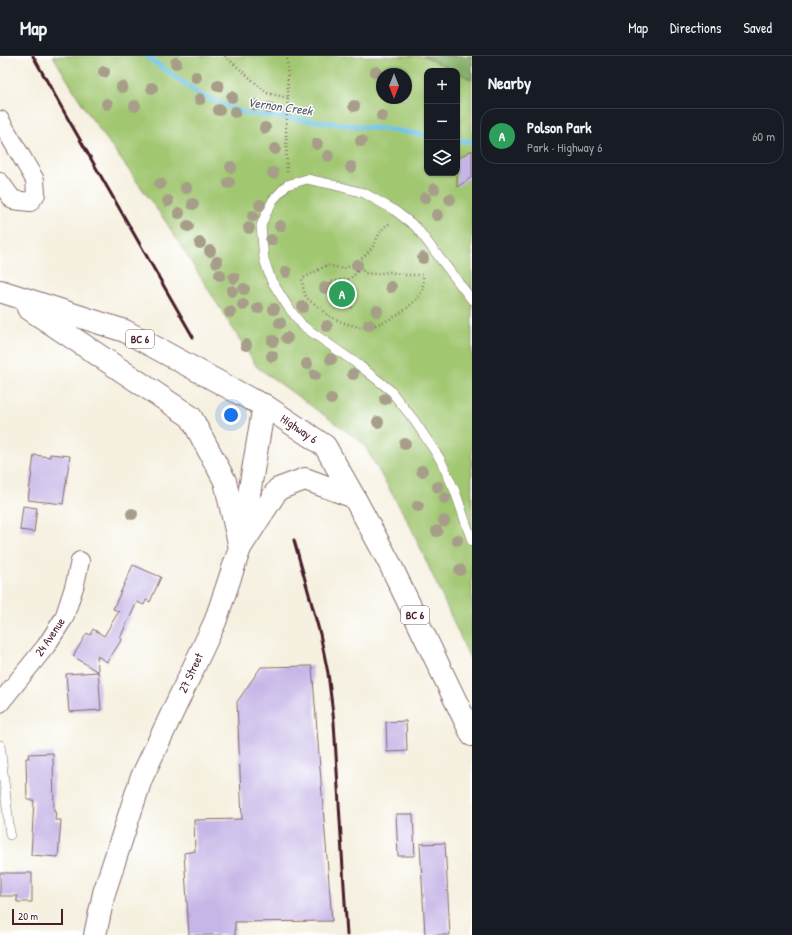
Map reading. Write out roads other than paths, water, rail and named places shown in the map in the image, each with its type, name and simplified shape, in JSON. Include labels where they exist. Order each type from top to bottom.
[{"type":"main road","name":"Highway 6","points":[[4,293],[125,331],[264,405],[325,446],[354,496],[390,564],[472,735]]},
{"type":"main road","points":[[4,293],[191,417],[225,482],[240,548]]},
{"type":"main road","name":"27 Street","points":[[95,935],[104,893],[141,779],[215,622],[240,548],[264,405]]},
{"type":"main road","points":[[240,548],[278,489],[305,479],[354,496]]},
{"type":"street","points":[[0,120],[35,180],[36,194],[30,202],[13,200],[0,182]]},
{"type":"street","name":"24 Avenue","points":[[0,703],[46,646],[64,618],[75,584],[80,561]]},
{"type":"lane","points":[[472,300],[416,227],[394,210],[364,194],[307,179],[287,185],[273,200],[261,226],[264,259],[271,280],[288,307],[303,326],[360,366],[390,390],[414,420],[440,459],[456,491],[472,541]]},
{"type":"lane","points":[[0,745],[10,835]]},
{"type":"waterway","name":"Vernon Creek","points":[[146,56],[199,94],[244,113],[424,135]]},
{"type":"waterway","name":"Vernon Creek","points":[[460,140],[472,142]]},
{"type":"railway","points":[[33,56],[193,337]]},
{"type":"railway","points":[[294,540],[320,634],[328,673],[334,722],[347,935]]},
{"type":"place","name":"Polson Park","points":[[342,294]]}]
